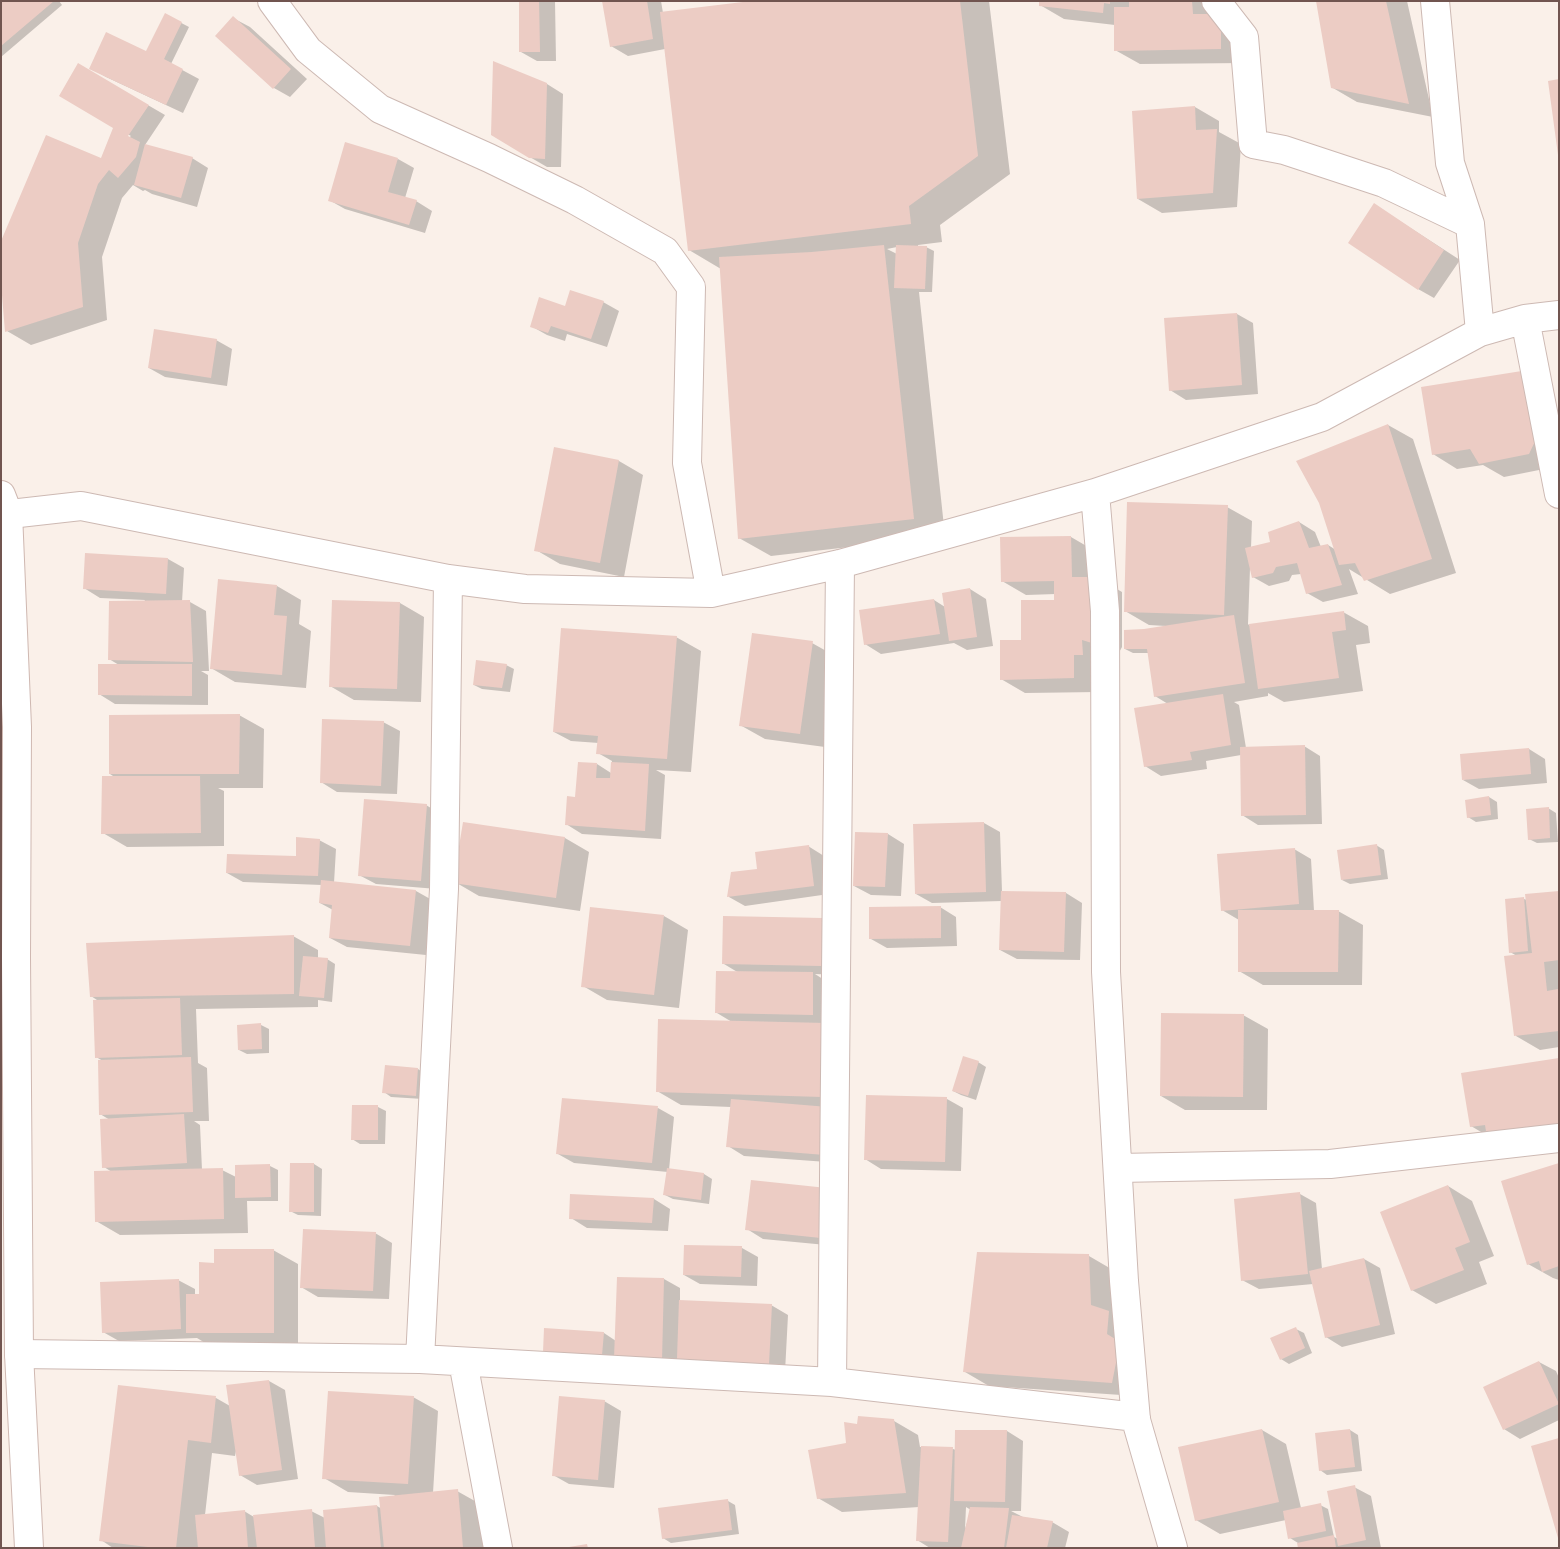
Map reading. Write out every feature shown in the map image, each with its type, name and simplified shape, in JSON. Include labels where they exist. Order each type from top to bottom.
[{"type":"street","points":[[272,1],[308,50],[380,110],[490,158],[575,200],[665,251],[691,287],[687,462],[711,593]]},
{"type":"street","points":[[1216,1],[1244,37],[1253,144],[1284,150],[1384,183],[1470,224]]},
{"type":"street","points":[[1435,1],[1450,163],[1470,224],[1480,332]]},
{"type":"street","points":[[30,1548],[10,1206],[16,957],[17,727],[3,507],[81,506],[448,579],[526,590],[711,593],[840,564],[1095,493],[1322,417],[1480,332],[1525,319],[1559,315]]},
{"type":"street","points":[[1525,319],[1559,494]]},
{"type":"street","points":[[1095,493],[1105,611],[1106,972],[1124,1281],[1136,1417],[1174,1548]]},
{"type":"street","points":[[832,1382],[840,564]]},
{"type":"street","points":[[420,1359],[444,890],[448,579]]},
{"type":"street","points":[[1118,1168],[1330,1164],[1559,1138]]},
{"type":"street","points":[[19,1354],[420,1359],[832,1382],[1136,1417]]},
{"type":"street","points":[[463,1362],[498,1548]]},
{"type":"building","points":[[1,1],[54,1],[1,46]]},
{"type":"building","points":[[519,1],[539,1],[540,52],[519,52]]},
{"type":"building","points":[[602,1],[647,1],[653,39],[610,47]]},
{"type":"building","points":[[751,1],[960,1],[978,156],[909,206],[911,224],[688,251],[660,12]]},
{"type":"building","points":[[1039,1],[1110,1],[1110,4],[1104,3],[1103,13],[1039,6]]},
{"type":"building","points":[[1129,1],[1192,1],[1193,14],[1221,14],[1221,49],[1114,51],[1114,7],[1129,7]]},
{"type":"building","points":[[1316,1],[1386,1],[1409,104],[1331,88]]},
{"type":"building","points":[[165,13],[182,22],[164,59],[183,69],[166,105],[89,69],[106,32],[146,51]]},
{"type":"building","points":[[233,16],[291,69],[273,89],[215,36]]},
{"type":"building","points":[[493,61],[547,83],[545,159],[529,158],[491,135]]},
{"type":"building","points":[[78,63],[149,105],[128,136],[140,142],[136,157],[118,178],[109,170],[98,184],[78,243],[83,307],[5,332],[1,283],[1,241],[46,135],[101,158],[113,128],[59,96]]},
{"type":"building","points":[[1559,79],[1559,155],[1558,155],[1548,81]]},
{"type":"building","points":[[1195,106],[1196,130],[1217,129],[1213,193],[1137,199],[1132,111]]},
{"type":"building","points":[[345,142],[398,158],[388,192],[417,200],[409,225],[328,201]]},
{"type":"building","points":[[145,144],[193,157],[181,198],[134,185]]},
{"type":"building","points":[[1374,203],[1444,250],[1418,290],[1348,243]]},
{"type":"building","points":[[884,245],[914,519],[738,539],[719,257],[812,252]]},
{"type":"building","points":[[896,245],[927,246],[925,289],[894,288]]},
{"type":"building","points":[[570,290],[604,301],[591,339],[551,326],[548,333],[530,327],[539,297],[565,306]]},
{"type":"building","points":[[1237,313],[1242,385],[1169,391],[1164,318]]},
{"type":"building","points":[[154,329],[217,339],[211,378],[148,368]]},
{"type":"building","points":[[1528,370],[1538,435],[1529,454],[1479,464],[1470,449],[1432,455],[1421,387]]},
{"type":"building","points":[[1388,424],[1432,559],[1364,581],[1355,563],[1339,565],[1319,503],[1296,461]]},
{"type":"building","points":[[554,447],[619,460],[600,563],[534,551]]},
{"type":"building","points":[[1127,502],[1228,505],[1224,615],[1124,612]]},
{"type":"building","points":[[1299,521],[1309,548],[1328,544],[1342,585],[1306,594],[1297,563],[1276,567],[1273,573],[1252,578],[1245,548],[1270,542],[1268,532]]},
{"type":"building","points":[[1071,536],[1072,577],[1098,577],[1092,643],[1082,640],[1083,655],[1074,655],[1074,678],[1000,680],[1000,640],[1021,640],[1021,600],[1054,600],[1054,581],[1001,582],[1000,537]]},
{"type":"building","points":[[85,553],[168,558],[166,594],[83,589]]},
{"type":"building","points":[[218,579],[277,585],[274,615],[287,616],[282,675],[210,669]]},
{"type":"building","points":[[970,588],[977,637],[949,641],[942,593]]},
{"type":"building","points":[[934,599],[940,634],[864,645],[859,610]]},
{"type":"building","points":[[190,600],[193,662],[108,660],[109,601]]},
{"type":"building","points":[[332,600],[400,602],[397,689],[329,687]]},
{"type":"building","points":[[1344,611],[1346,630],[1332,632],[1339,678],[1258,689],[1249,624]]},
{"type":"building","points":[[1234,615],[1245,683],[1154,697],[1147,649],[1124,649],[1124,630],[1144,629]]},
{"type":"building","points":[[561,628],[677,636],[667,759],[596,754],[598,736],[553,732]]},
{"type":"building","points":[[752,633],[813,641],[800,734],[739,726]]},
{"type":"building","points":[[476,660],[507,664],[502,688],[473,685]]},
{"type":"building","points":[[98,664],[192,664],[192,696],[98,695]]},
{"type":"building","points":[[1223,694],[1231,745],[1190,752],[1192,760],[1144,767],[1134,708]]},
{"type":"building","points":[[240,714],[239,774],[109,774],[109,715]]},
{"type":"building","points":[[322,719],[384,721],[381,786],[320,783]]},
{"type":"building","points":[[1305,745],[1306,815],[1241,816],[1240,747]]},
{"type":"building","points":[[1529,748],[1531,774],[1462,780],[1460,754]]},
{"type":"building","points":[[578,762],[597,763],[596,778],[610,778],[611,762],[649,764],[645,831],[565,825],[567,796],[575,797]]},
{"type":"building","points":[[102,776],[200,776],[201,833],[101,834]]},
{"type":"building","points":[[1489,796],[1491,815],[1467,818],[1465,800]]},
{"type":"building","points":[[364,799],[427,804],[421,881],[358,876]]},
{"type":"building","points":[[1549,807],[1550,838],[1528,840],[1526,809]]},
{"type":"building","points":[[463,822],[565,837],[556,898],[453,883]]},
{"type":"building","points":[[984,822],[986,892],[915,894],[913,824]]},
{"type":"building","points":[[855,832],[888,833],[885,887],[853,886]]},
{"type":"building","points":[[296,837],[320,839],[318,876],[226,873],[227,854],[296,856]]},
{"type":"building","points":[[1377,844],[1381,875],[1341,880],[1337,850]]},
{"type":"building","points":[[809,845],[814,886],[727,897],[731,872],[757,869],[755,852]]},
{"type":"building","points":[[1295,848],[1299,904],[1221,911],[1217,854]]},
{"type":"building","points":[[321,880],[416,890],[410,946],[329,938],[332,905],[319,903]]},
{"type":"building","points":[[1001,891],[1066,892],[1064,952],[999,950]]},
{"type":"building","points":[[1559,891],[1559,960],[1544,962],[1547,991],[1558,989],[1559,1031],[1514,1036],[1504,956],[1532,953],[1525,894]]},
{"type":"building","points":[[1524,897],[1528,951],[1509,953],[1505,899]]},
{"type":"building","points":[[941,906],[941,938],[869,939],[869,907]]},
{"type":"building","points":[[590,907],[664,915],[654,995],[581,987]]},
{"type":"building","points":[[1238,910],[1339,910],[1338,972],[1238,972]]},
{"type":"building","points":[[723,916],[823,918],[822,966],[722,964]]},
{"type":"building","points":[[294,935],[294,994],[90,997],[86,943]]},
{"type":"building","points":[[303,956],[328,958],[324,998],[299,996]]},
{"type":"building","points":[[716,971],[813,972],[813,1015],[715,1013]]},
{"type":"building","points":[[180,998],[182,1055],[95,1058],[93,1000]]},
{"type":"building","points":[[1161,1013],[1244,1014],[1243,1097],[1160,1096]]},
{"type":"building","points":[[658,1019],[825,1023],[823,1097],[656,1092]]},
{"type":"building","points":[[261,1023],[262,1049],[238,1050],[237,1025]]},
{"type":"building","points":[[963,1056],[979,1061],[968,1096],[952,1091]]},
{"type":"building","points":[[191,1057],[193,1112],[99,1115],[98,1060]]},
{"type":"building","points":[[1559,1058],[1559,1126],[1487,1137],[1485,1125],[1470,1127],[1461,1073]]},
{"type":"building","points":[[385,1065],[418,1068],[416,1096],[382,1093]]},
{"type":"building","points":[[866,1095],[947,1097],[945,1162],[864,1160]]},
{"type":"building","points":[[562,1098],[658,1106],[652,1163],[556,1154]]},
{"type":"building","points":[[731,1099],[828,1107],[825,1155],[726,1147]]},
{"type":"building","points":[[352,1105],[378,1105],[378,1140],[351,1140]]},
{"type":"building","points":[[184,1114],[187,1163],[102,1168],[100,1119]]},
{"type":"building","points":[[290,1163],[314,1163],[314,1212],[289,1212]]},
{"type":"building","points":[[1559,1163],[1559,1266],[1542,1272],[1539,1261],[1527,1265],[1501,1181]]},
{"type":"building","points":[[270,1164],[271,1197],[235,1198],[235,1165]]},
{"type":"building","points":[[223,1168],[224,1219],[95,1222],[94,1171]]},
{"type":"building","points":[[667,1168],[704,1173],[701,1200],[663,1195]]},
{"type":"building","points":[[751,1180],[827,1188],[821,1238],[745,1230]]},
{"type":"building","points":[[1448,1185],[1470,1242],[1455,1248],[1464,1270],[1411,1291],[1380,1212]]},
{"type":"building","points":[[1300,1192],[1308,1274],[1241,1281],[1234,1199]]},
{"type":"building","points":[[570,1194],[654,1198],[652,1223],[569,1219]]},
{"type":"building","points":[[303,1229],[376,1232],[373,1291],[300,1288]]},
{"type":"building","points":[[684,1245],[742,1246],[741,1277],[683,1275]]},
{"type":"building","points":[[214,1249],[274,1249],[274,1333],[186,1333],[186,1294],[199,1294],[199,1262],[214,1263]]},
{"type":"building","points":[[977,1252],[1089,1254],[1091,1305],[1109,1311],[1107,1334],[1120,1342],[1112,1383],[963,1372]]},
{"type":"building","points":[[1364,1258],[1380,1325],[1325,1338],[1309,1271]]},
{"type":"building","points":[[617,1277],[664,1278],[662,1360],[614,1359]]},
{"type":"building","points":[[179,1279],[181,1329],[102,1333],[100,1282]]},
{"type":"building","points":[[679,1300],[772,1304],[769,1364],[677,1359]]},
{"type":"building","points":[[1296,1327],[1305,1348],[1280,1360],[1270,1338]]},
{"type":"building","points":[[544,1328],[604,1332],[602,1355],[543,1352]]},
{"type":"building","points":[[1539,1361],[1559,1404],[1503,1430],[1483,1387]]},
{"type":"building","points":[[269,1380],[282,1470],[239,1476],[226,1385]]},
{"type":"building","points":[[118,1385],[216,1396],[211,1443],[188,1440],[176,1548],[156,1548],[99,1541]]},
{"type":"building","points":[[328,1391],[414,1396],[408,1484],[322,1479]]},
{"type":"building","points":[[559,1396],[605,1400],[598,1480],[552,1476]]},
{"type":"building","points":[[858,1416],[894,1419],[906,1493],[817,1499],[808,1450],[846,1443],[844,1422],[857,1424]]},
{"type":"building","points":[[1262,1429],[1279,1502],[1195,1521],[1178,1447]]},
{"type":"building","points":[[1350,1429],[1355,1467],[1319,1471],[1315,1433]]},
{"type":"building","points":[[955,1430],[1007,1430],[1005,1502],[954,1501]]},
{"type":"building","points":[[1559,1438],[1559,1538],[1558,1538],[1531,1446]]},
{"type":"building","points":[[921,1446],[953,1447],[948,1542],[916,1541]]},
{"type":"building","points":[[1355,1485],[1366,1540],[1338,1546],[1327,1491]]},
{"type":"building","points":[[458,1489],[463,1548],[384,1548],[379,1497]]},
{"type":"building","points":[[728,1499],[732,1530],[662,1539],[658,1508]]},
{"type":"building","points":[[1321,1503],[1326,1531],[1288,1539],[1283,1511]]},
{"type":"building","points":[[377,1505],[381,1548],[326,1548],[323,1510]]},
{"type":"building","points":[[970,1507],[1009,1508],[1004,1548],[961,1548]]},
{"type":"building","points":[[312,1509],[315,1548],[257,1548],[253,1515]]},
{"type":"building","points":[[245,1510],[248,1548],[198,1548],[195,1515]]},
{"type":"building","points":[[1012,1515],[1053,1521],[1047,1548],[1006,1548]]},
{"type":"building","points":[[1334,1535],[1336,1548],[1298,1548],[1297,1543]]},
{"type":"building","points":[[587,1544],[588,1548],[569,1548],[569,1547]]}]
